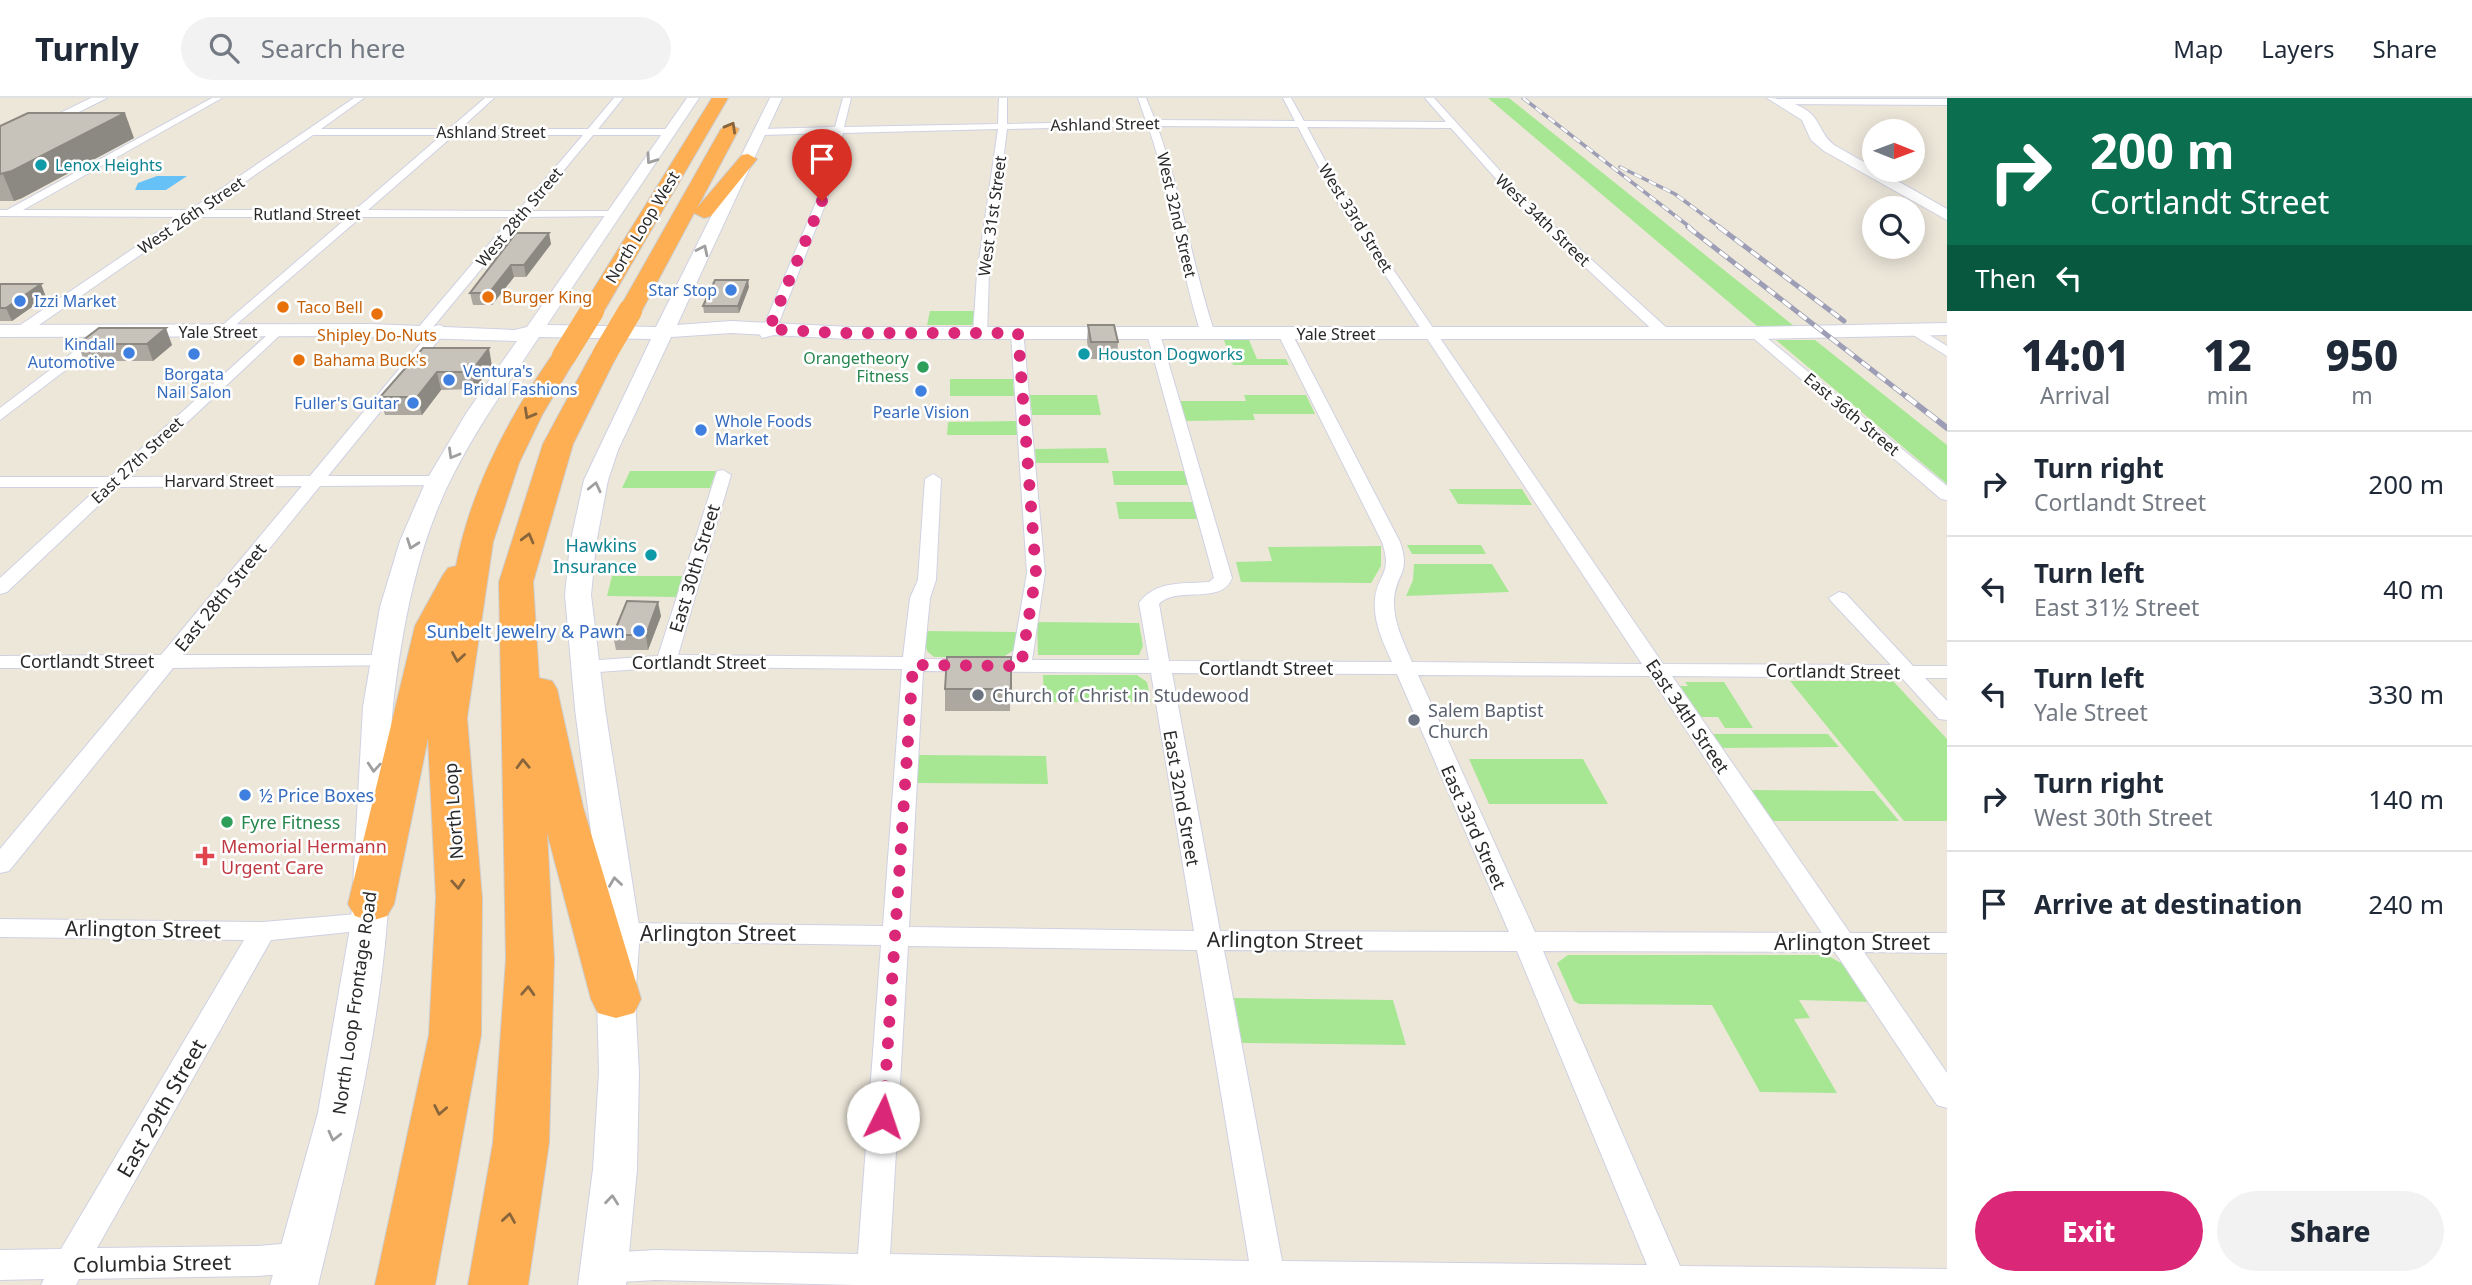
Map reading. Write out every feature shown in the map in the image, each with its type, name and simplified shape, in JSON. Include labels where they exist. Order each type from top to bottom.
[{"type":"highway","name":"North Loop West","points":[[584,356],[592,311],[720,98]]},
{"type":"highway","points":[[651,209],[692,100]]},
{"type":"highway","name":"North Loop West","points":[[584,356],[629,311],[740,110]]},
{"type":"highway","points":[[663,251],[684,237],[748,159]]},
{"type":"highway","points":[[498,1285],[521,1143],[530,958],[516,582],[544,481],[584,356]]},
{"type":"highway","name":"North Loop","points":[[405,1285],[455,1035],[459,898],[447,718],[477,542],[504,463],[528,415],[584,356]]},
{"type":"highway","points":[[370,913],[433,626],[477,542]]},
{"type":"highway","points":[[516,582],[562,807],[616,999]]},
{"type":"main road","points":[[0,147],[101,98]]},
{"type":"main road","points":[[604,1277],[618,1100],[616,999],[622,932],[585,667],[578,595],[583,544],[596,480],[662,332],[776,98]]},
{"type":"main road","name":"North Loop Frontage Road","points":[[299,1271],[340,1113],[370,913],[371,818],[378,707],[384,661],[403,571],[438,481],[478,412],[692,100]]},
{"type":"main road","points":[[1776,100],[1808,118],[1816,137],[1829,148],[1947,215]]},
{"type":"main road","name":"Yale Street","points":[[0,331],[430,332],[515,336],[533,331],[662,332],[675,337],[768,332],[1834,333],[1930,336],[1947,330]]},
{"type":"street","points":[[6,217],[218,98]]},
{"type":"street","name":"West 26th Street","points":[[21,331],[360,98]]},
{"type":"street","points":[[223,332],[490,98]]},
{"type":"street","name":"West 28th Street","points":[[430,332],[521,214],[619,98]]},
{"type":"street","points":[[768,332],[822,201],[847,98]]},
{"type":"street","name":"West 31st Street","points":[[980,333],[984,263],[997,200],[1004,127],[1003,98]]},
{"type":"street","name":"West 32nd Street","points":[[1142,98],[1153,123],[1178,211],[1192,285],[1208,334]]},
{"type":"street","name":"West 33rd Street","points":[[1287,98],[1344,205],[1430,334]]},
{"type":"street","name":"West 34th Street","points":[[1429,98],[1526,206],[1664,333]]},
{"type":"street","points":[[1776,100],[1947,102]]},
{"type":"street","name":"Ashland Street","points":[[759,132],[1153,123],[1452,125]]},
{"type":"street","points":[[0,132],[59,132]]},
{"type":"street","points":[[135,132],[156,132]]},
{"type":"street","name":"Ashland Street","points":[[312,132],[670,132]]},
{"type":"street","points":[[6,217],[27,214],[44,202],[49,193]]},
{"type":"street","name":"Rutland Street","points":[[27,214],[614,214]]},
{"type":"street","points":[[0,415],[109,331]]},
{"type":"street","name":"East 27th Street","points":[[0,588],[275,332]]},
{"type":"street","name":"East 28th Street","points":[[0,865],[315,481],[430,332]]},
{"type":"street","points":[[1018,333],[1036,573],[1021,666]]},
{"type":"street","name":"East 36th Street","points":[[1756,333],[1947,495]]},
{"type":"street","name":"East 32nd Street","points":[[1154,334],[1223,581],[1213,587],[1161,591],[1150,599],[1269,1280]]},
{"type":"street","name":"East 33rd Street","points":[[1285,334],[1397,559],[1396,576],[1385,596],[1388,630],[1526,942],[1671,1282]]},
{"type":"street","name":"East 34th Street","points":[[1430,334],[1947,1096]]},
{"type":"street","points":[[1930,336],[1947,352]]},
{"type":"street","name":"East 30th Street","points":[[666,661],[723,475]]},
{"type":"street","points":[[872,1277],[913,665],[917,615],[927,580],[933,479]]},
{"type":"street","name":"Harvard Street","points":[[0,482],[438,481]]},
{"type":"street","points":[[1839,598],[1947,714]]},
{"type":"street","name":"Cortlandt Street","points":[[0,662],[384,661]]},
{"type":"street","name":"Cortlandt Street","points":[[585,667],[666,661],[1947,672]]},
{"type":"street","name":"Arlington Street","points":[[0,928],[263,931],[370,913]]},
{"type":"street","name":"East 29th Street","points":[[64,1275],[263,931]]},
{"type":"street","name":"Arlington Street","points":[[622,932],[1526,942],[1947,943]]},
{"type":"street","name":"Columbia Street","points":[[0,1265],[64,1275],[299,1271]]},
{"type":"street","points":[[604,1277],[655,1265],[872,1277],[1947,1284]]},
{"type":"green space","points":[[1488,98],[1509,98],[1794,326],[1757,326]]},
{"type":"green space","points":[[930,311],[976,311],[973,325],[927,325]]},
{"type":"green space","points":[[1224,340],[1249,340],[1257,359],[1286,359],[1289,365],[1233,365]]},
{"type":"green space","points":[[1776,340],[1815,340],[1947,445],[1947,484]]},
{"type":"green space","points":[[950,379],[1013,379],[1014,396],[950,396]]},
{"type":"green space","points":[[1030,395],[1097,395],[1101,415],[1032,415]]},
{"type":"green space","points":[[1244,395],[1306,395],[1315,414],[1253,414],[1255,420],[1184,421],[1179,401],[1246,401]]},
{"type":"green space","points":[[1020,421],[1021,435],[947,435],[948,422]]},
{"type":"green space","points":[[1106,448],[1109,463],[1036,463],[1035,449]]},
{"type":"green space","points":[[630,471],[716,471],[710,488],[622,488]]},
{"type":"green space","points":[[1112,471],[1186,471],[1190,485],[1114,485]]},
{"type":"green space","points":[[1449,489],[1522,489],[1532,505],[1458,504]]},
{"type":"green space","points":[[1116,502],[1195,502],[1200,519],[1119,519]]},
{"type":"green space","points":[[1407,545],[1481,545],[1486,554],[1412,554]]},
{"type":"green space","points":[[1381,546],[1381,566],[1371,583],[1241,582],[1236,562],[1272,561],[1268,547]]},
{"type":"green space","points":[[1414,564],[1492,564],[1509,592],[1406,596],[1413,580]]},
{"type":"green space","points":[[612,576],[682,576],[676,597],[607,596]]},
{"type":"green space","points":[[1037,622],[1139,623],[1143,646],[1139,655],[1038,655]]},
{"type":"green space","points":[[923,631],[1018,632],[1014,650],[1003,657],[934,657],[927,651]]},
{"type":"green space","points":[[1043,675],[1137,675],[1147,682],[1151,702],[1044,702]]},
{"type":"green space","points":[[1790,681],[1893,681],[1947,739],[1947,821],[1904,821]]},
{"type":"green space","points":[[1685,682],[1724,682],[1753,728],[1725,728],[1718,717],[1701,717],[1680,686],[1688,686]]},
{"type":"green space","points":[[1709,734],[1828,734],[1839,747],[1718,748]]},
{"type":"green space","points":[[919,755],[1046,756],[1048,784],[917,783]]},
{"type":"green space","points":[[1469,759],[1583,759],[1608,804],[1489,804]]},
{"type":"green space","points":[[1749,790],[1874,791],[1899,821],[1770,821]]},
{"type":"green space","points":[[1568,955],[1826,955],[1847,966],[1873,1002],[1799,1000],[1810,1018],[1794,1019],[1837,1093],[1760,1092],[1712,1005],[1579,1004],[1574,1001],[1557,963]]},
{"type":"green space","points":[[1234,998],[1393,1000],[1406,1045],[1242,1043]]},
{"type":"water","points":[[157,176],[187,176],[166,190],[135,190],[138,183]]},
{"type":"building","points":[[28,113],[125,113],[12,171],[0,174],[0,126]]},
{"type":"building","points":[[516,233],[549,233],[524,265],[511,265],[489,293],[470,293]]},
{"type":"building","points":[[715,280],[748,280],[738,306],[703,306]]},
{"type":"building","points":[[0,284],[41,284],[6,308],[0,308]]},
{"type":"building","points":[[1088,325],[1114,325],[1118,342],[1091,342]]},
{"type":"building","points":[[99,328],[166,328],[147,344],[78,344]]},
{"type":"building","points":[[423,348],[489,348],[471,372],[437,372],[417,397],[380,397]]},
{"type":"building","points":[[627,601],[658,602],[646,635],[613,635]]},
{"type":"building","points":[[947,657],[1011,657],[1011,689],[945,689]]},
{"type":"railway","points":[[1523,98],[1691,228]]},
{"type":"railway","points":[[1620,167],[1675,194],[1721,228]]},
{"type":"railway","points":[[1688,227],[1908,398]]},
{"type":"railway","points":[[1719,227],[1844,321]]},
{"type":"railway","points":[[1906,396],[1947,428]]},
{"type":"place","name":"Lenox Heights","points":[[41,165]]},
{"type":"place","name":"Star Stop","points":[[731,290]]},
{"type":"place","name":"Burger King","points":[[488,297]]},
{"type":"place","name":"Izzi Market","points":[[20,301]]},
{"type":"place","name":"Taco Bell","points":[[283,307]]},
{"type":"place","name":"Shipley Do-Nuts","points":[[377,314]]},
{"type":"place","name":"Kindall Automotive","points":[[129,353]]},
{"type":"place","name":"Borgata Nail Salon","points":[[194,354]]},
{"type":"place","name":"Houston Dogworks","points":[[1084,354]]},
{"type":"place","name":"Bahama Buck's","points":[[299,360]]},
{"type":"place","name":"Orangetheory Fitness","points":[[923,367]]},
{"type":"place","name":"Ventura's Bridal Fashions","points":[[449,380]]},
{"type":"place","name":"Pearle Vision","points":[[921,391]]},
{"type":"place","name":"Fuller's Guitar","points":[[413,403]]},
{"type":"place","name":"Whole Foods Market","points":[[701,430]]},
{"type":"place","name":"Hawkins Insurance","points":[[651,555]]},
{"type":"place","name":"Sunbelt Jewelry & Pawn","points":[[639,631]]},
{"type":"place","name":"Church of Christ in Studewood","points":[[978,695]]},
{"type":"place","name":"Salem Baptist Church","points":[[1414,720]]},
{"type":"place","name":"½ Price Boxes","points":[[245,795]]},
{"type":"place","name":"Fyre Fitness","points":[[227,822]]},
{"type":"place","name":"Memorial Hermann Urgent Care","points":[[205,856]]},
{"type":"route","points":[[822,201],[769,329],[838,333],[1018,333],[1036,573],[1035,594],[1027,617],[1021,666],[913,665],[883,1117]]}]
